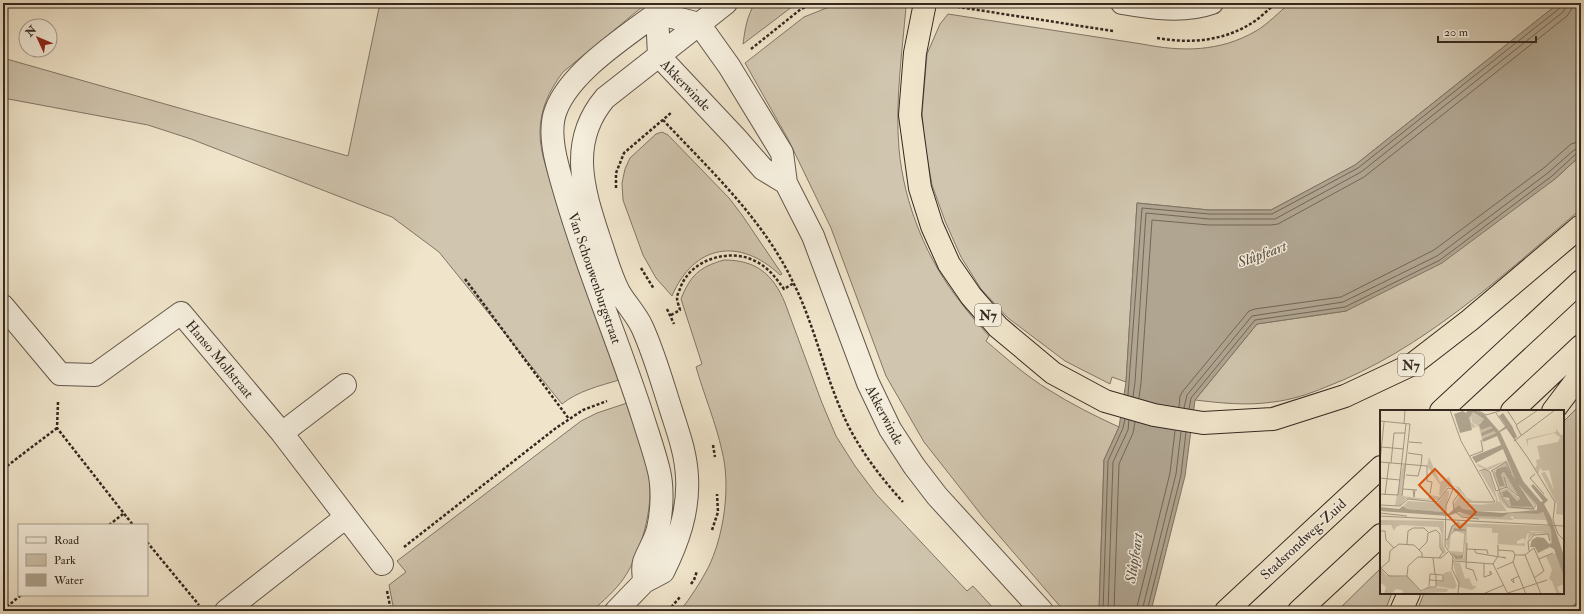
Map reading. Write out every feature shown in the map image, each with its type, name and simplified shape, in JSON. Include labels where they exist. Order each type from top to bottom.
[{"type":"highway","name":"N7","points":[[925,3],[915,53],[910,115],[920,188],[932,226],[949,264],[971,296],[998,327],[1053,374],[1105,401],[1154,415],[1203,423],[1273,419],[1345,396],[1413,364],[1470,320],[1581,226]]},
{"type":"highway","points":[[1442,410],[1581,281]]},
{"type":"highway","points":[[1513,410],[1581,346]]},
{"type":"highway","points":[[1554,410],[1581,374]]},
{"type":"highway","name":"Stadsrondweg-Zuid","points":[[1226,611],[1380,468]]},
{"type":"highway","points":[[1300,611],[1380,536]]},
{"type":"highway","points":[[1401,611],[1409,594]]},
{"type":"street","name":"Van Schouwenburgstraat","points":[[616,611],[644,582],[663,572],[682,529],[687,496],[686,460],[650,347],[636,315],[619,291],[606,259],[585,193],[582,145],[589,122],[599,105],[619,86],[726,3]]},
{"type":"street","points":[[1122,3],[1177,9],[1202,6],[1212,3]]},
{"type":"street","name":"Van Schouwenburgstraat","points":[[644,582],[644,563],[658,529],[661,488],[659,472],[635,393],[577,234],[555,154],[554,125],[556,111],[575,79],[590,65],[664,8]]},
{"type":"street","points":[[664,8],[699,24]]},
{"type":"street","name":"Akkerwinde","points":[[664,8],[659,56],[763,169],[786,183]]},
{"type":"street","name":"Akkerwinde","points":[[699,24],[729,66],[782,153],[786,183],[813,236],[868,383],[890,429],[914,466],[937,496],[1042,611]]},
{"type":"street","points":[[3,306],[60,374]]},
{"type":"street","name":"Hanso Mollstraat","points":[[60,374],[95,375],[181,313],[282,433],[382,564]]},
{"type":"street","points":[[282,433],[345,385]]},
{"type":"street","points":[[226,611],[346,517]]},
{"type":"path","points":[[729,66],[801,9],[817,3]]},
{"type":"path","points":[[616,188],[616,173],[624,153],[695,94]]},
{"type":"path","points":[[663,120],[747,210],[782,261],[794,283],[784,289],[766,268],[754,260],[739,256],[723,256],[708,260],[693,269],[683,283],[677,298],[680,310],[671,315],[666,308]]},
{"type":"path","points":[[638,263],[658,295]]},
{"type":"path","points":[[465,279],[569,419]]},
{"type":"path","points":[[60,374],[57,428],[131,524]]},
{"type":"path","points":[[382,564],[569,419],[594,405],[635,393]]},
{"type":"path","points":[[3,469],[57,428]]},
{"type":"path","points":[[110,524],[123,514]]},
{"type":"path","points":[[148,543],[200,605]]},
{"type":"path","points":[[3,610],[20,596]]},
{"type":"green space","points":[[380,3],[647,3],[563,72],[546,101],[540,124],[540,141],[543,157],[578,264],[619,380],[582,392],[568,399],[562,404],[439,252],[392,217],[191,139],[148,125],[3,98],[3,58],[348,156]]},
{"type":"green space","points":[[755,3],[797,3],[743,44],[748,18]]},
{"type":"green space","points":[[839,3],[877,3],[906,7],[898,114],[899,149],[902,170],[906,190],[919,231],[928,251],[949,287],[989,336],[986,341],[1032,379],[1083,410],[1119,427],[1104,460],[1099,611],[1064,611],[983,517],[924,442],[886,376],[831,228],[788,139],[745,63],[804,17]]},
{"type":"green space","points":[[1290,3],[1559,3],[1355,165],[1271,210],[1209,210],[1137,203],[1126,382],[1112,377],[1110,384],[1065,361],[1008,318],[981,289],[961,257],[945,221],[932,185],[925,146],[922,114],[927,54],[940,24],[948,14],[1157,47],[1186,49],[1215,46],[1242,38],[1256,31]]},
{"type":"green space","points":[[662,132],[668,135],[729,198],[782,274],[780,275],[765,263],[749,255],[734,251],[719,252],[705,256],[693,265],[681,279],[672,296],[656,278],[643,255],[623,200],[622,183],[625,169],[630,158],[656,134]]},
{"type":"green space","points":[[1581,155],[1581,209],[1492,285],[1429,332],[1396,353],[1362,371],[1326,387],[1286,400],[1243,404],[1195,400],[1257,324],[1346,311],[1555,179]]},
{"type":"green space","points":[[724,260],[754,266],[769,277],[775,284],[785,303],[822,403],[836,436],[855,466],[876,494],[967,591],[973,586],[996,611],[680,611],[702,579],[714,555],[722,526],[726,495],[725,465],[719,440],[696,367],[702,364],[681,299],[688,284],[696,274],[708,266]]},
{"type":"green space","points":[[627,403],[647,467],[649,476],[650,502],[645,529],[636,556],[624,578],[609,596],[592,611],[394,611],[389,585],[406,572],[397,561],[581,421],[597,413]]},
{"type":"green space","points":[[1581,404],[1581,599],[1568,611],[1417,611],[1424,594],[1564,594],[1564,421]]},
{"type":"green space","points":[[1380,569],[1380,594],[1392,594],[1385,611],[1337,611]]},
{"type":"water","name":"Slûpfeart","points":[[1559,3],[1581,3],[1581,155],[1555,179],[1442,263],[1346,311],[1257,324],[1195,400],[1185,476],[1151,611],[1099,611],[1104,460],[1119,427],[1126,382],[1137,203],[1209,210],[1271,210],[1355,165]]},
{"type":"water","points":[[1581,599],[1581,611],[1568,611]]}]
